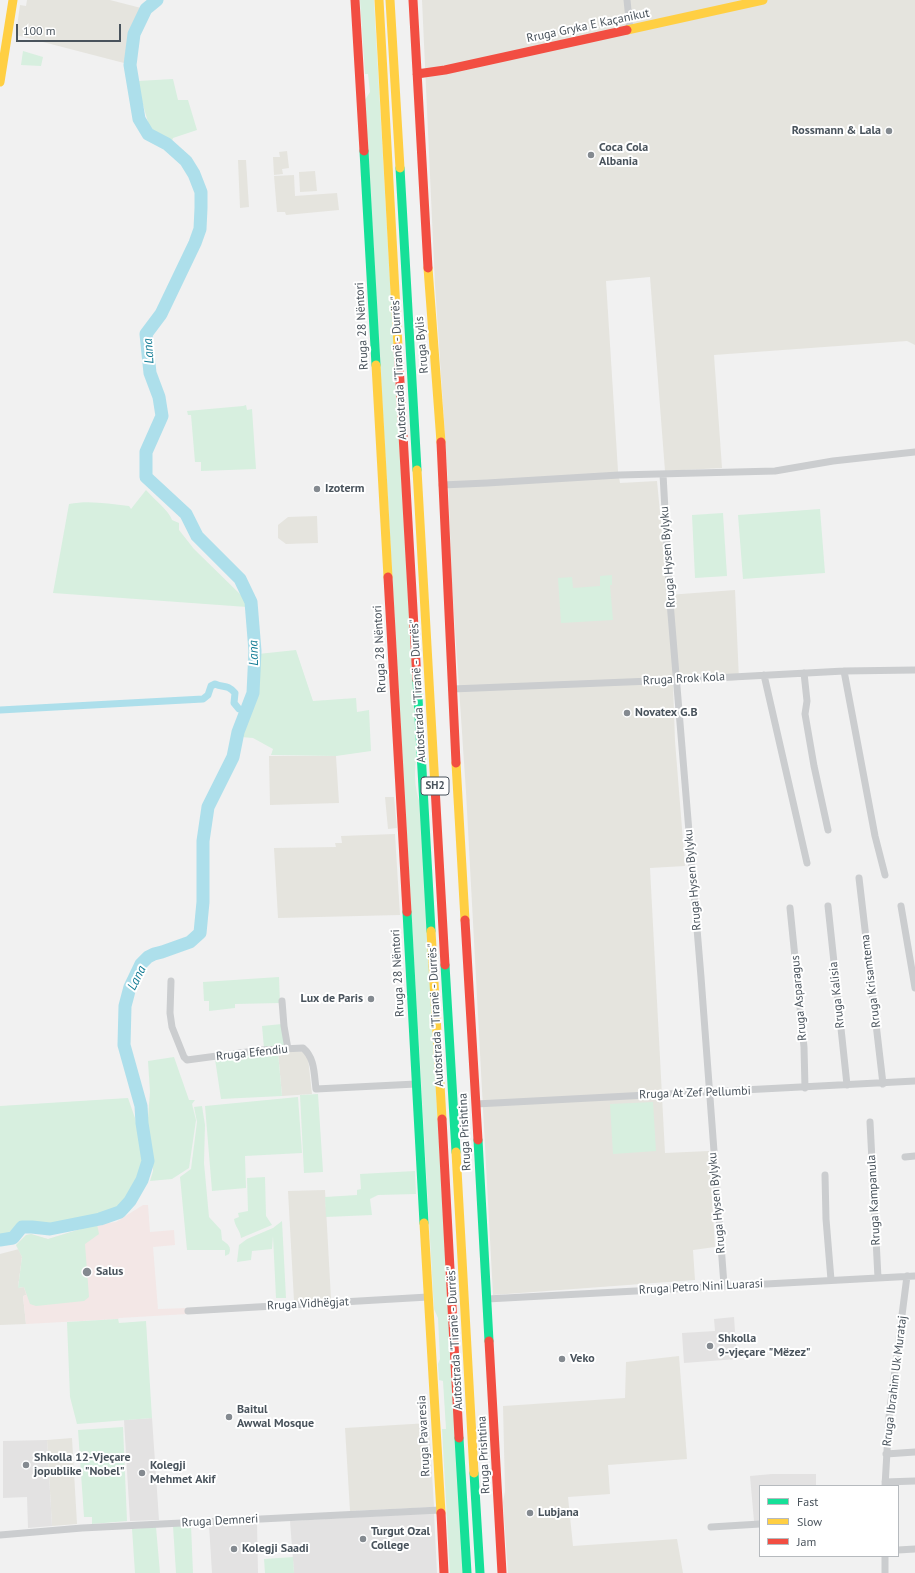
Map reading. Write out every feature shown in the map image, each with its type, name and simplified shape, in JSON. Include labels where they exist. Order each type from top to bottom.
[{"type":"main road","points":[[0,82],[14,0]]},
{"type":"main road","name":"Rruga 28 Nëntori","points":[[355,0],[428,1297]]},
{"type":"main road","name":"Autostrada \"Tiranë - Durrës\"","points":[[379,0],[468,1573]]},
{"type":"main road","name":"Autostrada \"Tiranë - Durrës\"","points":[[390,0],[480,1573]]},
{"type":"main road","name":"Rruga Bylis","points":[[413,0],[428,277],[441,440],[452,689]]},
{"type":"main road","name":"Rruga Gryka E Kaçanikut","points":[[417,74],[445,70],[763,0]]},
{"type":"main road","name":"Rruga Prishtina","points":[[452,689],[502,1573]]},
{"type":"main road","name":"Rruga Pavaresia","points":[[428,1297],[444,1573]]},
{"type":"street","points":[[627,0],[630,30]]},
{"type":"street","points":[[442,484],[486,484],[619,475],[775,471],[833,461],[915,452]]},
{"type":"street","name":"Rruga Hysen Bylyku","points":[[663,474],[665,526],[724,1285]]},
{"type":"street","name":"Rruga Rrok Kola","points":[[452,689],[677,680],[844,671],[915,670]]},
{"type":"street","points":[[844,671],[875,836],[885,875]]},
{"type":"street","points":[[804,673],[807,701],[805,714],[814,766],[828,830]]},
{"type":"street","points":[[764,675],[807,863]]},
{"type":"street","name":"Rruga Krisamtema","points":[[859,878],[883,1084]]},
{"type":"street","name":"Rruga Kalisia","points":[[828,906],[847,1085]]},
{"type":"street","points":[[901,906],[915,988]]},
{"type":"street","name":"Rruga Asparagus","points":[[790,908],[804,1048],[806,1088]]},
{"type":"street","name":"Rruga Efendiu","points":[[171,981],[170,1013],[172,1027],[184,1057],[187,1060],[262,1050],[303,1048],[310,1055],[316,1089],[416,1084]]},
{"type":"street","points":[[282,1001],[288,1049]]},
{"type":"street","name":"Rruga At Zef Pellumbi","points":[[476,1104],[883,1084],[915,1081]]},
{"type":"street","name":"Rruga Kampanula","points":[[870,1122],[878,1278]]},
{"type":"street","points":[[905,1157],[915,1156]]},
{"type":"street","points":[[825,1175],[826,1218],[831,1280]]},
{"type":"street","name":"Rruga Petro Nini Luarasi","points":[[486,1299],[911,1276]]},
{"type":"street","name":"Rruga Ibrahim Uk Murataj","points":[[885,1484],[889,1417],[911,1276]]},
{"type":"street","name":"Rruga Vidhëgjat","points":[[188,1311],[428,1297]]},
{"type":"street","points":[[886,1454],[915,1452]]},
{"type":"street","points":[[885,1484],[915,1481]]},
{"type":"street","name":"Rruga Demneri","points":[[0,1535],[82,1528],[440,1510]]},
{"type":"street","points":[[711,1527],[759,1524]]},
{"type":"street","points":[[899,1550],[915,1549]]},
{"type":"street","points":[[885,1557],[885,1573]]},
{"type":"shaded area","points":[[27,0],[110,0],[141,8],[131,30],[124,63],[16,35],[20,5],[26,6]]},
{"type":"shaded area","points":[[422,0],[915,0],[915,345],[907,341],[714,355],[722,468],[665,471],[650,277],[606,281],[620,483],[657,481],[668,595],[735,590],[739,680],[673,683],[675,741],[685,866],[650,868],[665,1153],[709,1151],[715,1247],[693,1250],[695,1280],[493,1295],[466,792],[452,584],[448,481],[435,285]]},
{"type":"shaded area","points":[[287,151],[289,168],[282,169],[283,174],[274,175],[273,157],[280,157],[279,152]]},
{"type":"shaded area","points":[[238,160],[246,160],[249,207],[240,208]]},
{"type":"shaded area","points":[[315,171],[317,191],[300,192],[299,172]]},
{"type":"shaded area","points":[[294,175],[295,196],[337,193],[339,210],[286,215],[285,212],[277,212],[274,176]]},
{"type":"shaded area","points":[[317,516],[318,543],[286,544],[278,538],[278,525],[288,517]]},
{"type":"shaded area","points":[[269,756],[336,756],[339,803],[270,805]]},
{"type":"shaded area","points":[[385,797],[394,797],[397,828],[388,829]]},
{"type":"shaded area","points":[[395,834],[400,915],[278,918],[274,848],[336,847],[335,843],[342,843],[341,836]]},
{"type":"shaded area","points":[[278,1052],[303,1052],[308,1058],[312,1094],[282,1096]]},
{"type":"shaded area","points":[[325,1190],[331,1299],[294,1301],[288,1191]]},
{"type":"shaded area","name":"Salus","points":[[143,1205],[148,1205],[150,1232],[174,1230],[175,1245],[153,1247],[158,1309],[188,1308],[188,1314],[26,1324],[23,1296],[26,1295],[24,1287],[18,1288],[22,1257],[16,1245],[26,1235],[31,1234],[48,1239],[97,1224],[116,1222]]},
{"type":"shaded area","points":[[19,1249],[22,1257],[18,1288],[24,1287],[27,1295],[23,1296],[26,1324],[0,1325],[0,1254]]},
{"type":"shaded area","name":"Shkolla 9-vjeçare \"Mëzez\"","points":[[734,1317],[737,1359],[684,1363],[682,1333],[715,1331],[714,1319]]},
{"type":"shaded area","points":[[679,1356],[687,1459],[608,1465],[610,1494],[568,1497],[573,1546],[677,1539],[683,1573],[508,1573],[503,1502],[505,1491],[503,1406],[625,1398],[626,1362]]},
{"type":"shaded area","name":"Kolegji Mehmet Akif","points":[[152,1418],[159,1520],[130,1521],[124,1420]]},
{"type":"shaded area","points":[[429,1423],[434,1507],[350,1511],[345,1428]]},
{"type":"shaded area","points":[[72,1438],[77,1524],[52,1526],[47,1440]]},
{"type":"shaded area","name":"Shkolla 12-Vjeçare jopublike \"Nobel\"","points":[[47,1440],[52,1526],[28,1528],[27,1497],[3,1498],[3,1441]]},
{"type":"shaded area","points":[[772,1474],[816,1474],[816,1485],[759,1485],[759,1521],[754,1521],[750,1476]]},
{"type":"shaded area","name":"Turgut Ozal College","points":[[434,1513],[437,1573],[294,1573],[290,1521]]},
{"type":"shaded area","name":"Kolegji Saadi","points":[[257,1522],[258,1573],[212,1573],[209,1525]]},
{"type":"green space","points":[[360,0],[374,0],[417,753],[415,778],[420,803],[463,1573],[450,1573],[442,1429],[446,1429],[443,1381],[439,1380],[438,1364],[440,1359],[438,1318],[434,1309],[365,100],[370,92],[368,74],[365,74]]},
{"type":"green space","points":[[23,51],[43,57],[41,66],[21,65]]},
{"type":"green space","points":[[173,79],[178,100],[188,100],[197,130],[173,138],[172,141],[150,129],[141,98],[138,81]]},
{"type":"green space","points":[[246,405],[247,410],[252,409],[256,469],[201,471],[201,462],[195,462],[191,415],[188,415],[187,411]]},
{"type":"green space","points":[[146,490],[165,509],[172,520],[179,523],[179,530],[194,549],[242,596],[247,607],[53,593],[69,504],[84,502],[99,503],[129,506],[131,509]]},
{"type":"green space","points":[[820,509],[825,573],[743,579],[738,515]]},
{"type":"green space","points":[[723,513],[727,576],[695,578],[692,515]]},
{"type":"green space","points":[[612,575],[612,585],[610,585],[613,620],[561,623],[558,578],[572,577],[573,588],[600,586],[600,576]]},
{"type":"green space","points":[[296,650],[313,701],[356,698],[357,712],[369,710],[371,751],[336,756],[271,755],[273,749],[253,738],[241,737],[256,695],[258,654]]},
{"type":"green space","points":[[279,977],[280,1003],[235,1004],[235,1008],[209,1011],[209,1001],[204,1001],[203,982]]},
{"type":"green space","points":[[282,1024],[285,1044],[282,1046],[264,1048],[262,1026]]},
{"type":"green space","points":[[278,1052],[282,1096],[221,1099],[215,1059],[220,1058],[222,1060],[226,1059],[226,1057],[236,1056],[237,1058],[247,1055]]},
{"type":"green space","points":[[174,1057],[189,1100],[195,1100],[192,1104],[196,1120],[189,1168],[172,1179],[150,1181],[153,1171],[153,1157],[147,1130],[150,1092],[148,1061]]},
{"type":"green space","points":[[318,1094],[323,1172],[304,1173],[300,1095]]},
{"type":"green space","points":[[298,1097],[302,1153],[245,1156],[246,1188],[212,1191],[205,1106]]},
{"type":"green space","points":[[128,1098],[135,1118],[144,1160],[139,1177],[124,1204],[117,1210],[105,1214],[51,1227],[22,1225],[12,1235],[0,1237],[0,1106]]},
{"type":"green space","points":[[653,1102],[656,1151],[613,1154],[610,1104]]},
{"type":"green space","points":[[202,1106],[205,1125],[204,1163],[209,1217],[221,1230],[222,1240],[228,1244],[230,1248],[229,1254],[225,1256],[225,1250],[187,1250],[180,1177],[191,1169],[197,1122],[194,1107]]},
{"type":"green space","points":[[415,1171],[416,1194],[378,1195],[370,1199],[372,1215],[326,1217],[325,1197],[357,1195],[357,1190],[361,1189],[360,1174]]},
{"type":"green space","points":[[265,1177],[266,1216],[272,1225],[241,1238],[234,1219],[239,1217],[238,1213],[248,1211],[247,1178]]},
{"type":"green space","points":[[282,1221],[286,1298],[276,1298],[273,1236],[272,1249],[252,1251],[251,1260],[237,1262],[239,1245],[247,1239],[273,1228]]},
{"type":"green space","points":[[97,1224],[99,1234],[85,1244],[89,1297],[84,1301],[36,1306],[30,1304],[24,1287],[18,1288],[22,1257],[16,1245],[26,1235],[31,1234],[48,1239]]},
{"type":"green space","points":[[118,1319],[119,1323],[146,1321],[152,1418],[77,1424],[70,1397],[67,1322]]},
{"type":"green space","points":[[123,1427],[127,1521],[92,1524],[92,1517],[84,1517],[78,1430]]},
{"type":"green space","points":[[191,1525],[193,1573],[176,1573],[173,1526]]},
{"type":"green space","points":[[156,1527],[160,1573],[135,1573],[132,1529]]},
{"type":"green space","points":[[293,1557],[294,1573],[265,1573],[264,1559]]},
{"type":"waterway","name":"Lana","points":[[0,1240],[13,1238],[22,1227],[50,1229],[100,1219],[120,1212],[130,1201],[142,1180],[148,1161],[141,1106],[124,1045],[125,1006],[130,987],[141,964],[148,957],[190,942],[200,933],[203,902],[203,841],[208,807],[233,757],[238,732],[253,693],[255,651],[251,602],[240,579],[197,536],[186,514],[146,477],[146,452],[162,416],[159,397],[150,373],[146,334],[161,314],[195,243],[200,229],[201,208],[201,192],[194,174],[186,161],[167,144],[148,134],[139,119],[130,65],[134,34],[146,9],[157,0]]},
{"type":"waterway","points":[[0,710],[203,699],[208,695],[211,686],[215,684],[228,687],[232,690],[235,693],[234,703],[239,709],[246,711]]},
{"type":"traffic: fast","points":[[364,151],[376,365]]},
{"type":"traffic: fast","points":[[400,168],[417,470]]},
{"type":"traffic: fast","points":[[417,680],[431,931]]},
{"type":"traffic: fast","points":[[407,912],[424,1223]]},
{"type":"traffic: fast","points":[[445,965],[456,1152]]},
{"type":"traffic: fast","points":[[478,1140],[489,1341]]},
{"type":"traffic: fast","points":[[459,1438],[467,1573]]},
{"type":"traffic: fast","points":[[474,1473],[480,1573]]},
{"type":"traffic: slow","points":[[0,82],[13,0]]},
{"type":"traffic: slow","points":[[379,0],[398,347]]},
{"type":"traffic: slow","points":[[390,0],[400,168]]},
{"type":"traffic: slow","points":[[627,30],[763,0]]},
{"type":"traffic: slow","points":[[428,268],[441,442]]},
{"type":"traffic: slow","points":[[376,365],[388,577]]},
{"type":"traffic: slow","points":[[417,470],[435,787]]},
{"type":"traffic: slow","points":[[456,763],[465,920]]},
{"type":"traffic: slow","points":[[431,931],[442,1119]]},
{"type":"traffic: slow","points":[[456,1152],[474,1473]]},
{"type":"traffic: slow","points":[[424,1223],[441,1513]]},
{"type":"traffic: jam","points":[[355,0],[364,151]]},
{"type":"traffic: jam","points":[[413,0],[428,268]]},
{"type":"traffic: jam","points":[[417,74],[445,70],[627,30]]},
{"type":"traffic: jam","points":[[398,347],[417,680]]},
{"type":"traffic: jam","points":[[441,442],[456,763]]},
{"type":"traffic: jam","points":[[388,577],[407,912]]},
{"type":"traffic: jam","points":[[435,787],[445,965]]},
{"type":"traffic: jam","points":[[465,920],[478,1140]]},
{"type":"traffic: jam","points":[[442,1119],[459,1438]]},
{"type":"traffic: jam","points":[[489,1341],[502,1573]]},
{"type":"traffic: jam","points":[[441,1513],[444,1573]]},
{"type":"place","name":"Rossmann & Lala","points":[[889,131]]},
{"type":"place","name":"Coca Cola Albania","points":[[591,155]]},
{"type":"place","name":"Izoterm","points":[[317,489]]},
{"type":"place","name":"Novatex G.B","points":[[627,713]]},
{"type":"place","name":"Lux de Paris","points":[[371,999]]},
{"type":"place","name":"Salus","points":[[87,1272]]},
{"type":"place","name":"Shkolla 9-vjeçare \"Mëzez\"","points":[[710,1346]]},
{"type":"place","name":"Veko","points":[[562,1359]]},
{"type":"place","name":"Baitul Awwal Mosque","points":[[229,1417]]},
{"type":"place","name":"Shkolla 12-Vjeçare jopublike \"Nobel\"","points":[[26,1465]]},
{"type":"place","name":"Kolegji Mehmet Akif","points":[[142,1473]]},
{"type":"place","name":"Lubjana","points":[[530,1513]]},
{"type":"place","name":"Turgut Ozal College","points":[[363,1539]]},
{"type":"place","name":"Kolegji Saadi","points":[[234,1549]]}]
